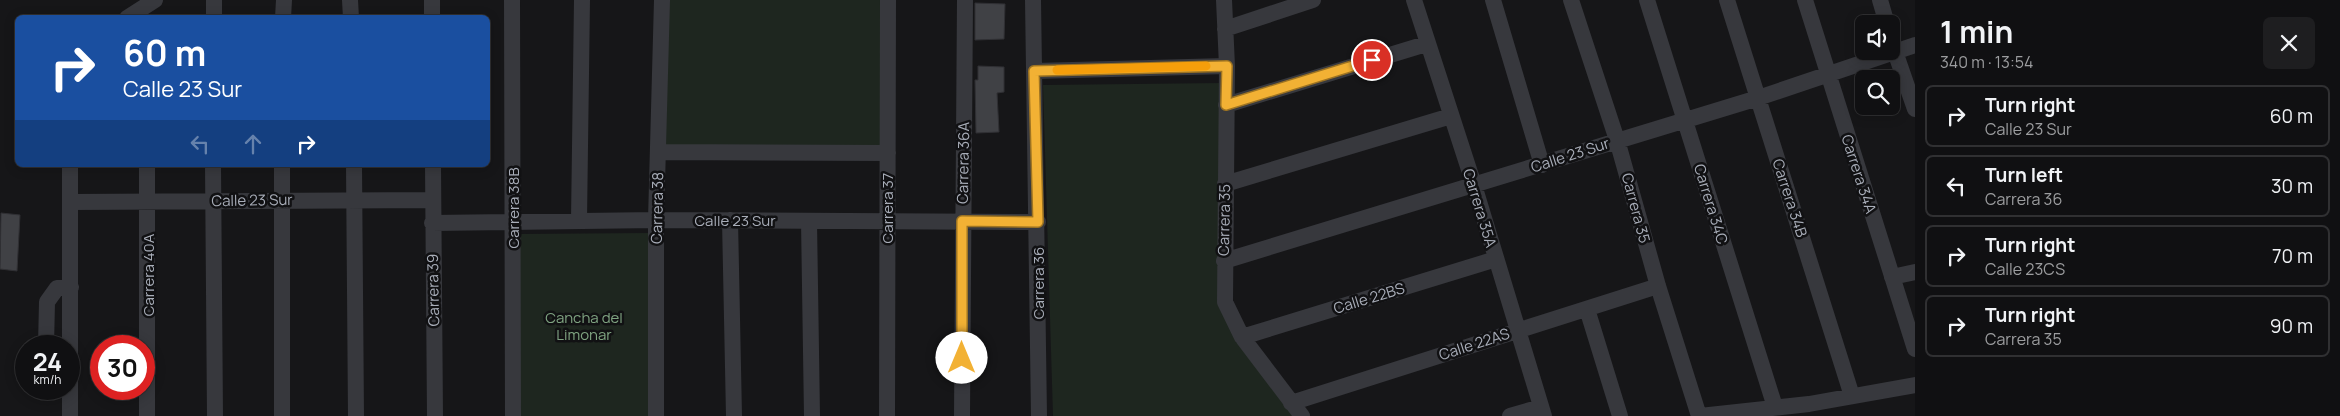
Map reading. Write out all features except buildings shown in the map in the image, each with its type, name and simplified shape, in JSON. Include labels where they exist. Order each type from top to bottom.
[{"type":"street","points":[[214,0],[214,15]]},
{"type":"street","points":[[283,15],[284,0]]},
{"type":"street","points":[[350,0],[351,15]]},
{"type":"street","points":[[432,0],[432,15]]},
{"type":"street","name":"Carrera 38B","points":[[512,0],[512,416]]},
{"type":"street","points":[[579,220],[582,0]]},
{"type":"street","name":"Carrera 38","points":[[656,416],[656,220],[662,0]]},
{"type":"street","name":"Carrera 37","points":[[887,416],[888,0]]},
{"type":"street","name":"Carrera 36A","points":[[962,416],[964,0]]},
{"type":"street","name":"Carrera 36","points":[[1033,0],[1038,222],[1039,416]]},
{"type":"street","name":"Carrera 35","points":[[1224,0],[1227,66],[1225,302],[1242,337],[1297,410]]},
{"type":"street","points":[[1225,29],[1314,0]]},
{"type":"street","name":"Carrera 35A","points":[[1414,0],[1426,44],[1474,185],[1542,411]]},
{"type":"street","points":[[1493,0],[1542,165]]},
{"type":"street","name":"Carrera 35","points":[[1571,0],[1617,140],[1658,286],[1700,416]]},
{"type":"street","name":"Carrera 34C","points":[[1647,0],[1775,408]]},
{"type":"street","name":"Carrera 34B","points":[[1728,0],[1852,396]]},
{"type":"street","name":"Carrera 34A","points":[[1805,0],[1915,348]]},
{"type":"street","points":[[1880,0],[1884,15]]},
{"type":"street","points":[[133,15],[147,9]]},
{"type":"street","points":[[1226,105],[1426,44]]},
{"type":"street","name":"Calle 23 Sur","points":[[1900,46],[1915,45]]},
{"type":"street","name":"Calle 23 Sur","points":[[1224,262],[1758,98],[1859,60]]},
{"type":"street","points":[[1898,60],[1915,109]]},
{"type":"street","points":[[1034,71],[1227,66]]},
{"type":"street","points":[[1225,184],[1451,116]]},
{"type":"street","points":[[658,152],[888,153]]},
{"type":"street","points":[[70,167],[70,335]]},
{"type":"street","name":"Carrera 40A","points":[[147,167],[147,416]]},
{"type":"street","points":[[213,167],[216,416]]},
{"type":"street","points":[[282,167],[282,416]]},
{"type":"street","points":[[354,167],[356,416]]},
{"type":"street","name":"Carrera 39","points":[[433,167],[435,416]]},
{"type":"street","name":"Calle 23 Sur","points":[[71,202],[433,200]]},
{"type":"street","name":"Calle 23 Sur","points":[[432,222],[579,220],[1038,222]]},
{"type":"street","points":[[730,220],[734,416]]},
{"type":"street","points":[[809,221],[812,416]]},
{"type":"street","name":"Calle 22BS","points":[[1242,337],[1496,258]]},
{"type":"street","points":[[1892,277],[1915,272]]},
{"type":"street","name":"Calle 22AS","points":[[1297,410],[1518,330],[1658,286]]},
{"type":"street","points":[[46,335],[47,302],[57,288],[71,287]]},
{"type":"street","points":[[1587,309],[1620,416]]},
{"type":"street","points":[[1700,416],[1775,408],[1915,386]]},
{"type":"street","points":[[70,400],[70,416]]},
{"type":"street","points":[[1510,416],[1542,411]]},
{"type":"green space","points":[[668,0],[882,0],[882,148],[664,148]]},
{"type":"green space","points":[[1223,83],[1220,303],[1294,416],[1053,416],[1043,85]]},
{"type":"green space","name":"Cancha del Limonar","points":[[649,233],[648,416],[520,416],[520,234]]},
{"type":"slow traffic","points":[[1057,70],[1206,66]]},
{"type":"route","points":[[962,358],[962,221],[1038,222],[1034,71],[1227,66],[1226,105],[1372,60]]}]
